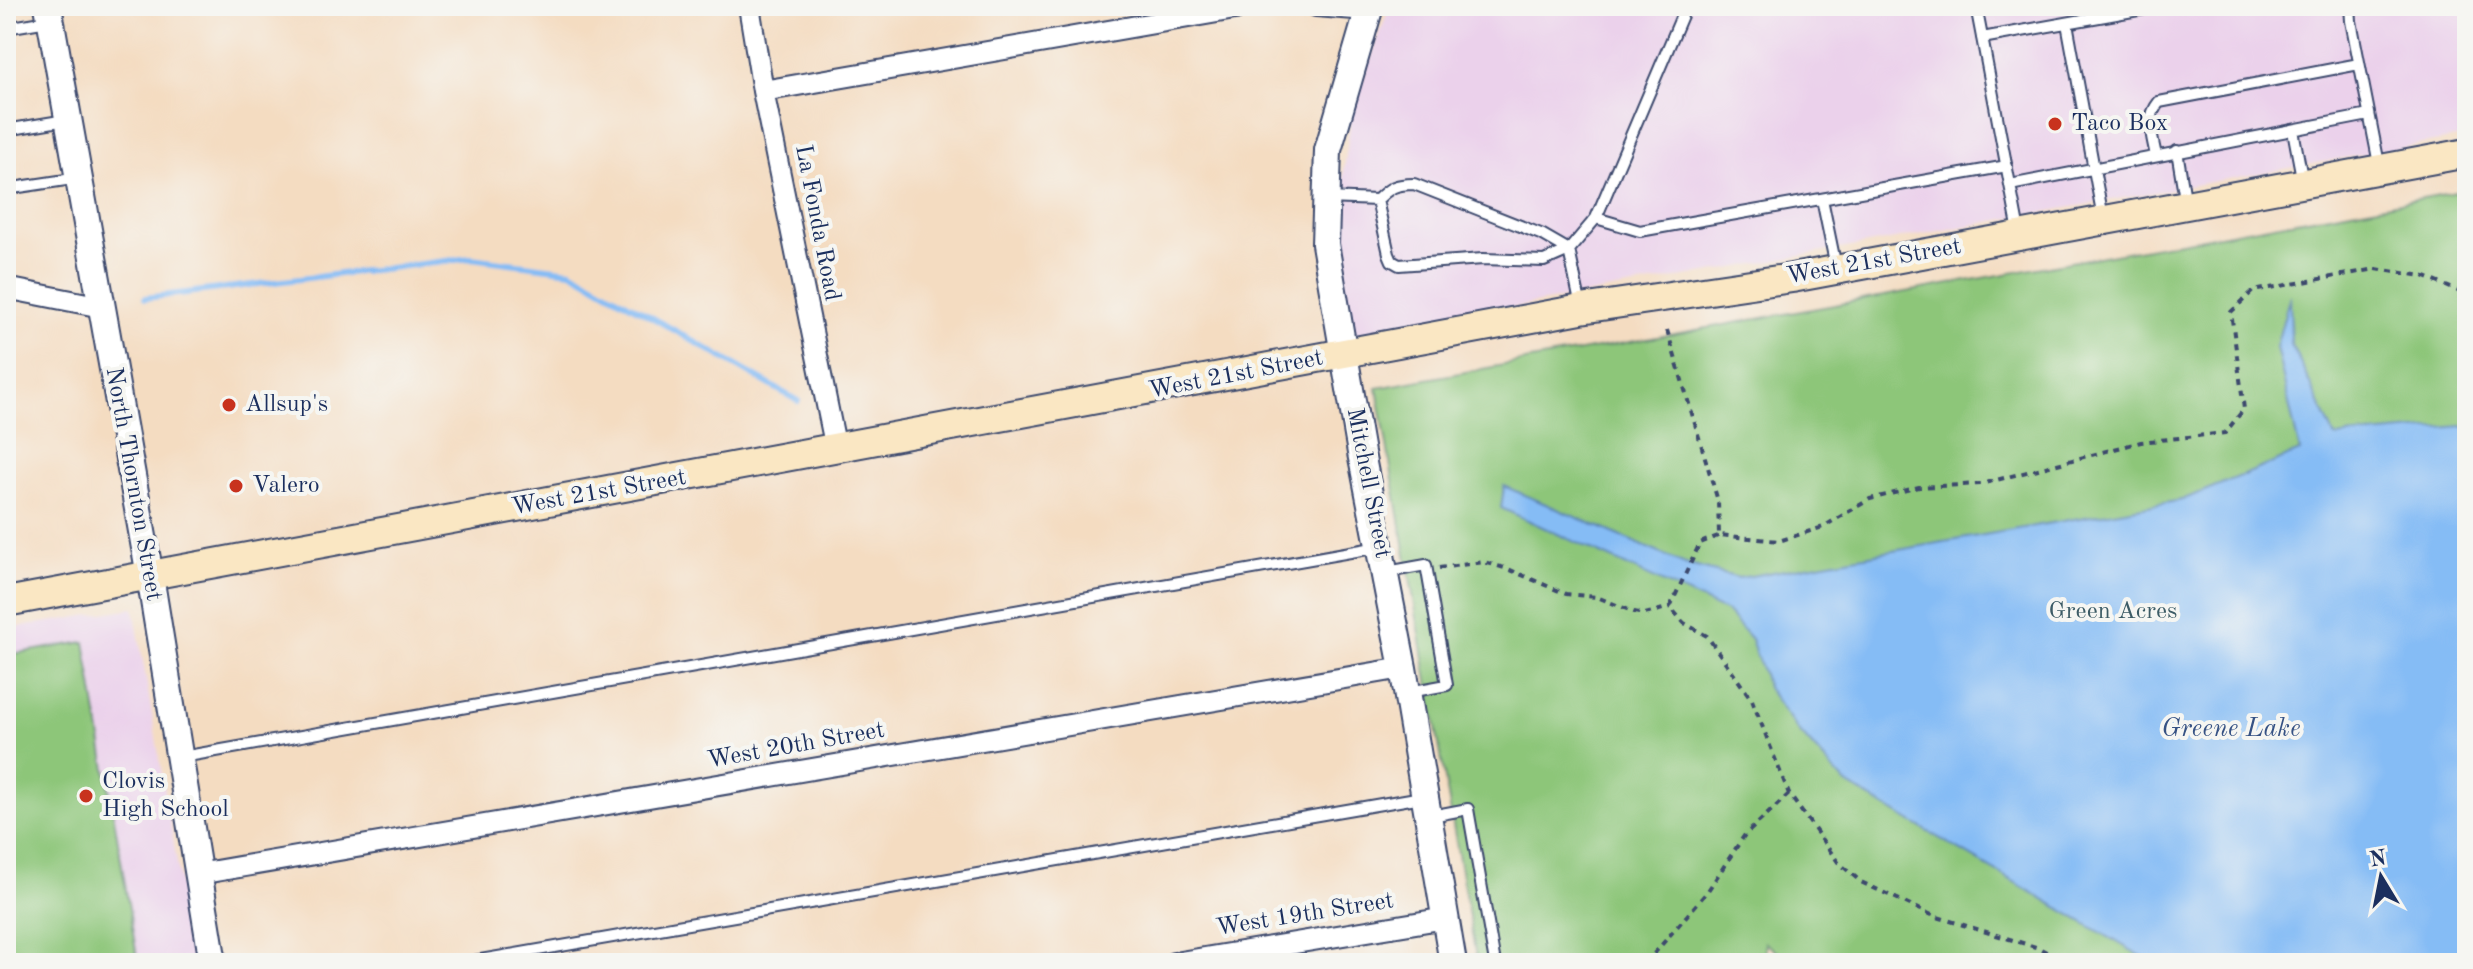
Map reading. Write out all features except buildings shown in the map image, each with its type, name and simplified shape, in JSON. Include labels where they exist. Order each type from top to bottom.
[{"type":"main road","name":"West 21st Street","points":[[6,602],[1581,309],[1837,269],[2467,153]]},
{"type":"street","name":"La Fonda Road","points":[[749,6],[763,91],[836,449]]},
{"type":"street","points":[[763,91],[1252,6]]},
{"type":"street","points":[[1316,6],[1369,8]]},
{"type":"street","name":"Mitchell Street","points":[[1369,8],[1328,150],[1325,244],[1453,963]]},
{"type":"street","name":"North Thornton Street","points":[[49,13],[150,576],[213,963]]},
{"type":"street","points":[[6,288],[102,307]]},
{"type":"street","name":"West 20th Street","points":[[198,874],[1405,680]]},
{"type":"street","name":"West 19th Street","points":[[1174,963],[1446,918]]},
{"type":"lane","points":[[1377,200],[1389,254],[1392,261],[1399,265],[1483,259],[1544,261],[1569,250],[1596,218],[1686,6]]},
{"type":"lane","points":[[1976,6],[2020,236]]},
{"type":"lane","points":[[1982,38],[2161,6]]},
{"type":"lane","points":[[2350,6],[2380,169]]},
{"type":"lane","points":[[6,28],[49,13]]},
{"type":"lane","points":[[2067,23],[2103,220]]},
{"type":"lane","points":[[2156,156],[2150,122],[2151,112],[2159,102],[2359,64]]},
{"type":"lane","points":[[2010,185],[2369,115]]},
{"type":"lane","points":[[6,130],[68,119]]},
{"type":"lane","points":[[2293,130],[2303,183]]},
{"type":"lane","points":[[2177,151],[2186,205]]},
{"type":"lane","points":[[1596,218],[1640,231],[2007,166]]},
{"type":"lane","points":[[6,189],[80,178]]},
{"type":"lane","points":[[1377,200],[1396,184],[1414,184],[1543,235],[1569,250],[1581,309]]},
{"type":"lane","points":[[1326,197],[1377,200]]},
{"type":"lane","points":[[1822,199],[1837,269]]},
{"type":"lane","points":[[180,757],[1382,560],[1426,565],[1427,570],[1447,685],[1405,680]]},
{"type":"lane","points":[[463,963],[1426,807],[1468,809],[1495,963]]},
{"type":"path","points":[[1670,607],[1700,543],[1719,535],[1779,541],[1823,527],[1870,499],[1919,487],[1981,484],[2141,442],[2225,433],[2244,409],[2231,312],[2253,291],[2376,269],[2423,276],[2467,295]]},
{"type":"path","points":[[1667,330],[1718,501],[1719,535]]},
{"type":"path","points":[[1427,570],[1484,562],[1566,594],[1597,597],[1634,612],[1645,614],[1670,607]]},
{"type":"path","points":[[1670,607],[1684,623],[1707,636],[1752,700],[1789,794],[1838,862],[1861,882],[1934,916],[2039,948],[2067,963]]},
{"type":"path","points":[[1646,963],[1707,892],[1744,836],[1789,794]]},
{"type":"shaded area","points":[[1390,6],[2467,6],[2467,136],[1351,337],[1335,240],[1352,109]]},
{"type":"shaded area","name":"Clovis High School","points":[[134,608],[194,963],[6,963],[6,629]]},
{"type":"green space","name":"Green Acres","points":[[2467,190],[2467,963],[1792,963],[1765,943],[1767,963],[1477,963],[1377,388]]},
{"type":"green space","name":"Clovis High School","points":[[85,642],[138,963],[6,963],[6,655]]},
{"type":"water","name":"Greene Lake","points":[[2290,295],[2291,344],[2335,437],[2467,428],[2467,963],[2153,963],[1845,783],[1798,730],[1768,689],[1751,639],[1727,612],[1501,508],[1504,486],[1685,564],[1739,578],[2182,500],[2300,452],[2276,347]]},
{"type":"waterway","points":[[145,298],[471,258],[571,271],[798,401]]},
{"type":"place","name":"Taco Box","points":[[2055,124]]},
{"type":"place","name":"Allsup's","points":[[229,405]]},
{"type":"place","name":"Valero","points":[[236,486]]},
{"type":"place","name":"Clovis High School","points":[[86,796]]}]
